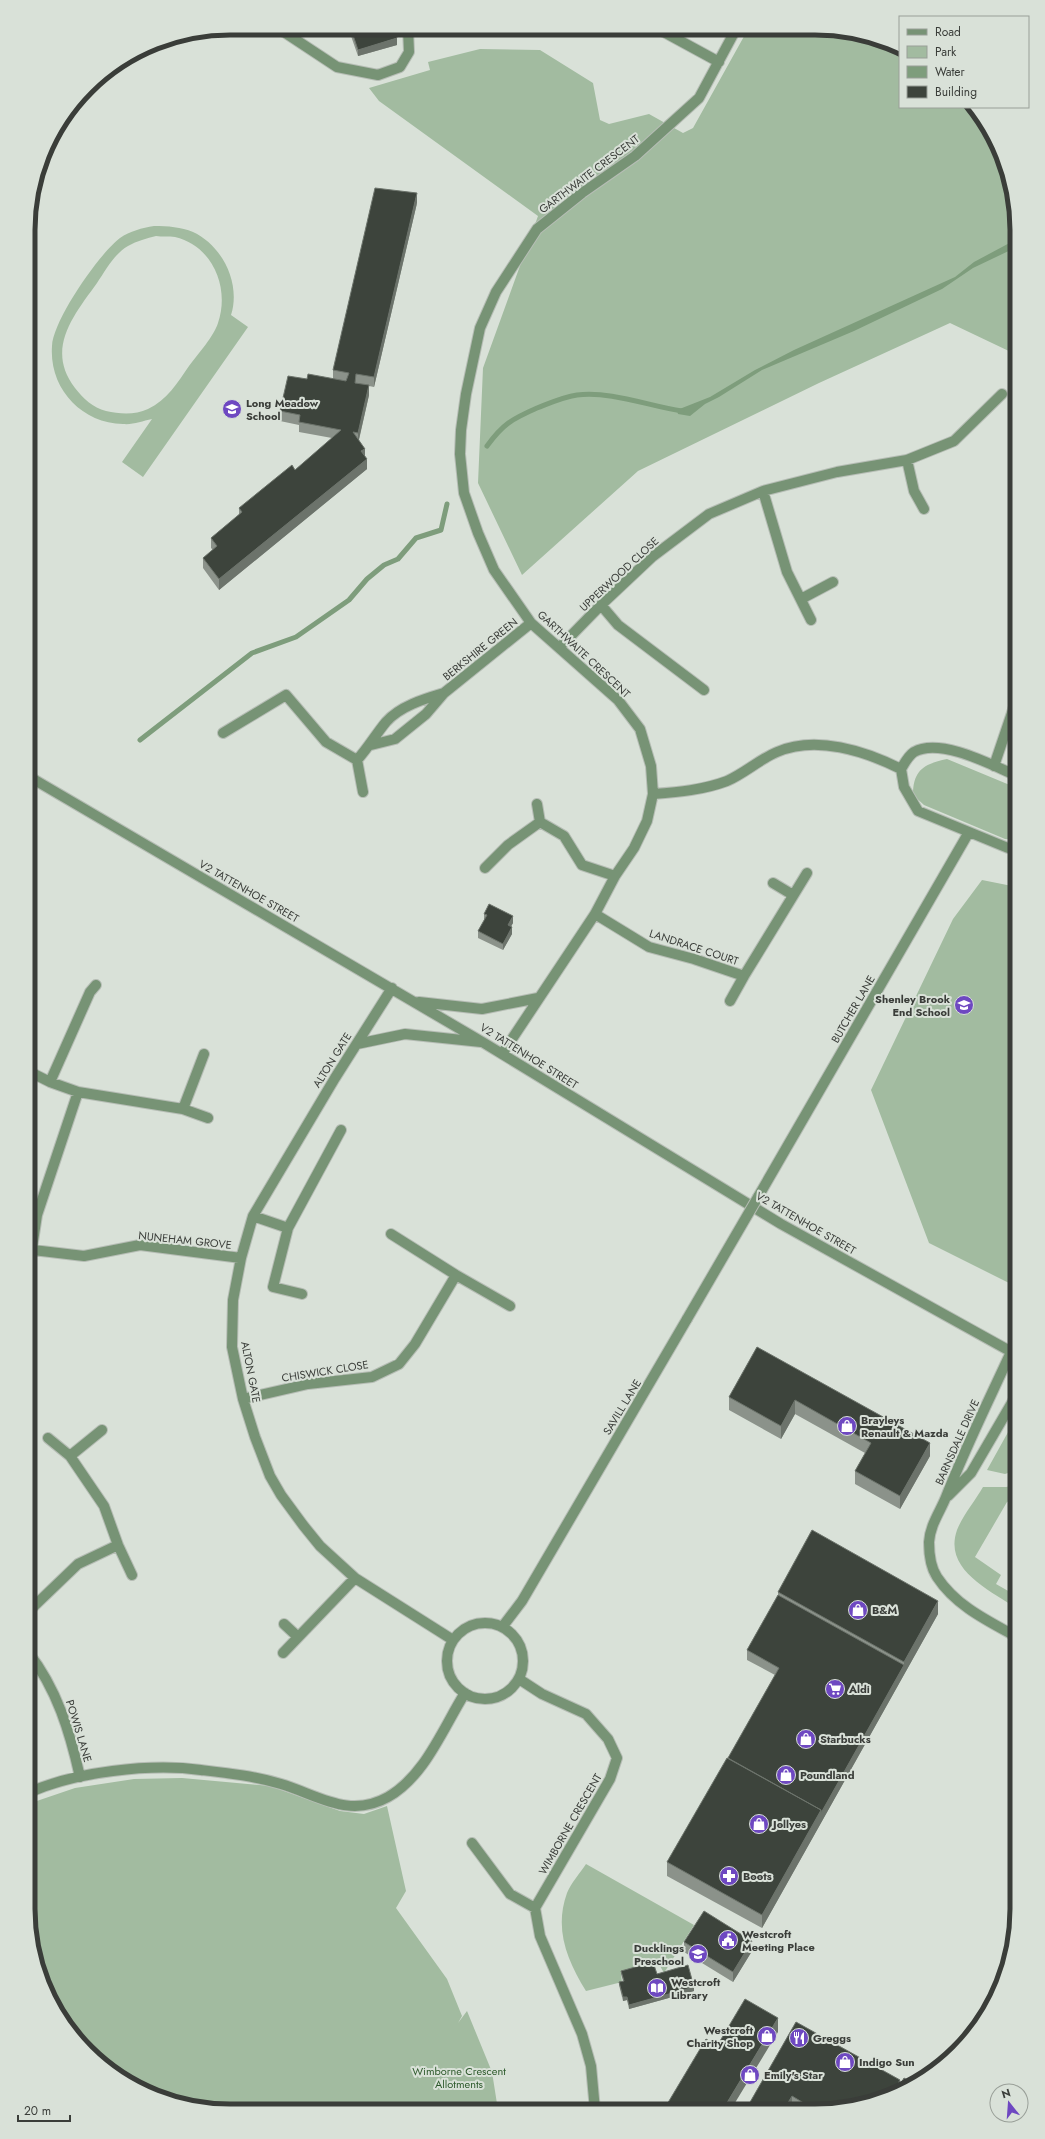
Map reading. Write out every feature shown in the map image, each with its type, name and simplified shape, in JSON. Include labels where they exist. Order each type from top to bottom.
[{"type":"street","points":[[289,35],[338,67],[378,74],[400,67],[409,52],[408,35]]},
{"type":"street","points":[[669,35],[719,62]]},
{"type":"street","name":"GARTHWAITE CRESCENT","points":[[502,1054],[595,914],[615,876],[634,848],[647,821],[653,794],[651,766],[640,729],[618,700],[560,647],[531,623],[494,570],[464,493],[460,454],[461,430],[466,394],[480,328],[496,292],[537,229],[582,193],[635,156],[699,98],[733,35]]},
{"type":"street","name":"UPPERWOOD CLOSE","points":[[560,647],[601,604],[652,557],[709,514],[762,491],[837,472],[907,460],[954,441],[1002,394]]},
{"type":"street","points":[[907,460],[914,491],[924,509]]},
{"type":"street","points":[[762,491],[787,572],[811,620]]},
{"type":"street","points":[[801,598],[833,582]]},
{"type":"street","points":[[601,604],[618,625],[704,690]]},
{"type":"street","name":"BERKSHIRE GREEN","points":[[371,745],[395,739],[426,714],[444,693],[531,623]]},
{"type":"street","name":"BERKSHIRE GREEN","points":[[357,760],[371,745],[386,721],[415,701],[444,693]]},
{"type":"street","points":[[223,733],[286,695],[326,742],[357,760],[363,792]]},
{"type":"street","points":[[994,766],[1010,719]]},
{"type":"street","points":[[653,794],[695,791],[728,780],[778,751],[810,745],[849,748],[873,756],[900,769]]},
{"type":"street","points":[[900,769],[913,753],[930,748],[950,750],[1010,773]]},
{"type":"street","points":[[900,769],[904,787],[918,811],[1010,848]]},
{"type":"street","name":"V2 TATTENHOE STREET","points":[[35,780],[416,1002],[781,1224],[1010,1352]]},
{"type":"street","points":[[537,804],[540,822]]},
{"type":"street","points":[[540,822],[564,836],[582,865],[615,876]]},
{"type":"street","points":[[485,868],[508,845],[540,822]]},
{"type":"street","name":"BUTCHER LANE","points":[[758,1197],[968,832]]},
{"type":"street","name":"LANDRACE COURT","points":[[730,1001],[807,873]]},
{"type":"street","points":[[773,883],[793,895]]},
{"type":"street","name":"LANDRACE COURT","points":[[595,914],[649,947],[694,959],[744,976]]},
{"type":"street","points":[[50,1082],[90,992],[96,985]]},
{"type":"street","name":"ALTON GATE","points":[[392,988],[291,1150],[253,1216],[241,1258],[232,1300],[232,1347],[243,1399],[255,1437],[270,1476],[281,1495],[320,1546],[355,1578],[453,1640]]},
{"type":"street","points":[[416,1002],[482,1009],[538,998]]},
{"type":"street","points":[[357,1044],[405,1034],[484,1043]]},
{"type":"street","points":[[183,1109],[204,1054]]},
{"type":"street","points":[[35,1074],[50,1082],[78,1092],[183,1109],[208,1118]]},
{"type":"street","points":[[35,1210],[78,1092]]},
{"type":"street","points":[[302,1294],[273,1287],[288,1228],[341,1130]]},
{"type":"street","name":"SAVILL LANE","points":[[503,1626],[522,1601],[758,1197]]},
{"type":"street","points":[[253,1216],[288,1228]]},
{"type":"street","points":[[391,1234],[456,1275],[510,1306]]},
{"type":"street","name":"NUNEHAM GROVE","points":[[35,1250],[84,1256],[140,1245],[241,1258]]},
{"type":"street","name":"CHISWICK CLOSE","points":[[243,1399],[308,1384],[372,1377],[399,1364],[415,1344],[456,1275]]},
{"type":"street","name":"BARNSDALE DRIVE","points":[[1010,1362],[958,1466],[932,1526],[929,1542],[931,1559],[936,1576],[949,1594],[968,1609],[1010,1633]]},
{"type":"street","name":"BARNSDALE DRIVE","points":[[945,1499],[972,1474],[1010,1406]]},
{"type":"street","points":[[70,1456],[102,1430]]},
{"type":"street","points":[[48,1438],[70,1456],[104,1506],[118,1545],[132,1575]]},
{"type":"street","points":[[35,1605],[78,1564],[118,1545]]},
{"type":"street","points":[[283,1653],[355,1578]]},
{"type":"street","points":[[481,1623],[492,1623],[503,1626],[518,1640],[524,1659],[519,1679],[512,1689],[501,1696],[489,1699],[476,1698],[465,1693],[456,1685],[449,1675],[447,1663],[448,1651],[453,1640],[465,1628],[481,1623]]},
{"type":"street","points":[[284,1624],[298,1637]]},
{"type":"street","name":"POWIS LANE","points":[[35,1660],[43,1670],[64,1715],[80,1778]]},
{"type":"street","name":"WIMBORNE CRESCENT","points":[[519,1679],[542,1694],[586,1714],[608,1740],[617,1758],[610,1779],[535,1908]]},
{"type":"street","points":[[35,1792],[80,1778],[107,1772],[151,1768],[198,1769],[281,1784],[339,1806],[360,1806],[387,1798],[409,1781],[439,1738],[465,1693]]},
{"type":"street","points":[[472,1843],[510,1894],[535,1908],[540,1936],[583,2040],[591,2066],[594,2104]]},
{"type":"green space","points":[[745,35],[828,35],[878,45],[899,54],[899,108],[968,108],[984,132],[1000,167],[1010,217],[1010,352],[950,323],[819,383],[638,471],[522,575],[478,483],[483,368],[538,216],[379,101],[369,88],[430,70],[428,62],[480,49],[540,50],[593,83],[600,120],[609,124],[649,114],[683,133],[693,128]]},
{"type":"green space","points":[[154,226],[188,230],[204,238],[213,247],[221,256],[231,279],[234,291],[231,315],[248,327],[143,477],[122,462],[152,419],[138,423],[123,424],[108,422],[81,410],[62,389],[56,376],[52,361],[52,346],[54,335],[60,320],[78,288],[111,246],[120,238],[132,232]],"holes":[[[156,236],[175,237],[188,242],[199,249],[208,259],[215,270],[220,283],[222,296],[218,323],[213,334],[205,345],[176,384],[161,401],[148,409],[133,413],[117,413],[101,410],[81,395],[66,374],[63,360],[63,346],[66,333],[80,307],[119,253],[128,246]]]},
{"type":"green space","points":[[947,759],[1010,785],[1010,839],[1005,839],[924,805],[913,795],[915,780],[918,774],[926,766]]},
{"type":"green space","name":"Shenley Brook End School","points":[[982,880],[1010,886],[1010,1284],[929,1243],[871,1090],[953,919]]},
{"type":"green space","points":[[1010,1429],[1010,1472],[1005,1474],[987,1470]]},
{"type":"green space","points":[[1010,1486],[1010,1501],[1007,1502],[975,1557],[1001,1575],[996,1584],[1010,1592],[1010,1604],[982,1586],[963,1568],[957,1557],[954,1544],[960,1524],[983,1487]]},
{"type":"green space","name":"Wimborne Crescent Allotments","points":[[182,1778],[270,1786],[340,1811],[364,1814],[387,1806],[406,1891],[396,1908],[447,1979],[462,2016],[458,2023],[467,2011],[492,2072],[497,2104],[217,2104],[167,2094],[132,2078],[101,2056],[75,2028],[55,1995],[45,1972],[35,1922],[35,1802],[75,1788],[134,1779]]},
{"type":"green space","points":[[586,1864],[694,1925],[664,1973],[659,1964],[621,1974],[622,1982],[586,1991],[573,1968],[564,1944],[562,1919],[563,1906],[567,1893]]},
{"type":"water","points":[[1010,243],[1010,250],[973,268],[942,289],[854,331],[762,370],[705,404],[690,416],[678,414],[677,410],[710,397],[755,370],[794,350],[955,277],[974,262]]},
{"type":"building","points":[[353,35],[396,35],[397,38],[358,50]]},
{"type":"building","points":[[375,188],[417,193],[374,377],[356,374],[355,383],[369,385],[358,433],[353,432],[365,449],[361,451],[367,459],[219,579],[203,558],[217,546],[211,538],[242,512],[239,508],[292,465],[295,470],[341,430],[299,422],[300,415],[280,411],[288,376],[307,379],[308,374],[346,381],[349,373],[333,370]]},
{"type":"building","points":[[489,904],[513,916],[508,925],[512,927],[503,944],[478,931],[487,915],[484,914]]},
{"type":"building","name":"Brayleys Renault & Mazda","points":[[757,1347],[930,1443],[900,1496],[855,1471],[871,1443],[795,1400],[781,1426],[729,1397]]},
{"type":"building","name":"B&M","points":[[812,1530],[938,1601],[904,1662],[778,1592]]},
{"type":"building","points":[[778,1595],[904,1665],[821,1813],[821,1810],[728,1758],[779,1668],[747,1650]]},
{"type":"building","points":[[727,1758],[821,1810],[762,1915],[667,1862]]},
{"type":"building","points":[[704,1911],[752,1941],[733,1972],[684,1942]]},
{"type":"building","name":"Westcroft Library","points":[[653,1962],[657,1974],[688,1965],[694,1987],[629,2005],[627,1997],[623,1997],[619,1982],[624,1981],[621,1971]]},
{"type":"building","points":[[745,1999],[778,2018],[726,2104],[667,2104],[706,2039],[717,2046]]},
{"type":"building","points":[[796,2022],[900,2080],[896,2086],[878,2094],[828,2104],[805,2104],[792,2096],[787,2104],[749,2104]]},
{"type":"building","points":[[904,2078],[908,2080],[900,2084]]},
{"type":"waterway","points":[[487,446],[503,427],[521,415],[557,400],[577,395],[590,394],[617,397],[682,411]]},
{"type":"waterway","points":[[140,740],[252,653],[296,637],[349,600],[367,579],[384,565],[398,559],[416,538],[441,530],[447,504]]},
{"type":"place","name":"Long Meadow School","points":[[232,409]]},
{"type":"place","name":"Shenley Brook End School","points":[[964,1005]]},
{"type":"place","name":"Brayleys Renault & Mazda","points":[[847,1426]]},
{"type":"place","name":"B&M","points":[[858,1610]]},
{"type":"place","name":"Aldi","points":[[835,1689]]},
{"type":"place","name":"Starbucks","points":[[806,1739]]},
{"type":"place","name":"Poundland","points":[[786,1775]]},
{"type":"place","name":"Jollyes","points":[[759,1824]]},
{"type":"place","name":"Boots","points":[[729,1876]]},
{"type":"place","name":"Westcroft Meeting Place","points":[[728,1940]]},
{"type":"place","name":"Ducklings Preschool","points":[[698,1954]]},
{"type":"place","name":"Westcroft Library","points":[[657,1988]]},
{"type":"place","name":"Westcroft Charity Shop","points":[[767,2036]]},
{"type":"place","name":"Greggs","points":[[799,2038]]},
{"type":"place","name":"Indigo Sun","points":[[845,2062]]},
{"type":"place","name":"Emily's Star","points":[[750,2075]]}]
